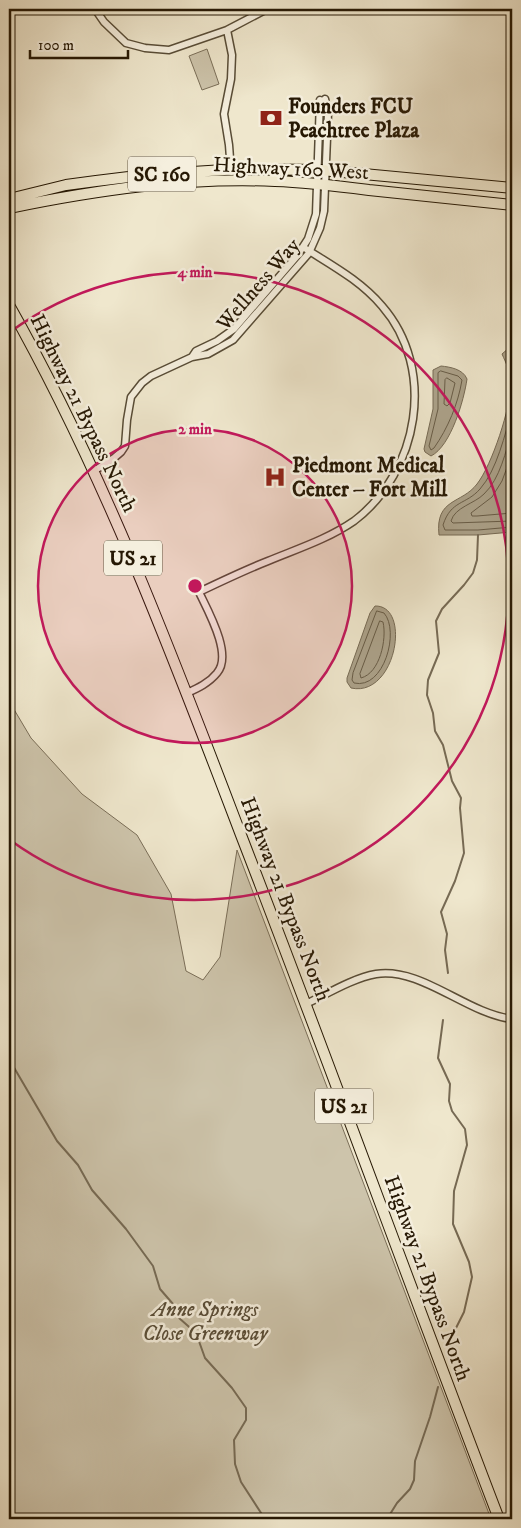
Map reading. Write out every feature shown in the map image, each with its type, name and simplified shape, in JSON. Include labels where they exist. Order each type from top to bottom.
[{"type":"main road","name":"Highway 160 West","points":[[9,199],[66,185],[144,175],[321,178],[512,188]]},
{"type":"main road","name":"Highway 160 West","points":[[9,208],[96,191],[231,175],[276,181],[321,178],[512,205]]},
{"type":"main road","name":"Highway 21 Bypass North","points":[[9,304],[37,355],[94,471],[125,539],[188,693],[499,1519]]},
{"type":"street","points":[[95,9],[104,22],[126,43],[145,48],[169,50],[227,30],[267,9]]},
{"type":"street","points":[[227,30],[232,55],[231,79],[224,114],[230,145],[231,175]]},
{"type":"street","points":[[322,99],[328,113],[321,178],[322,99]]},
{"type":"street","name":"Wellness Way","points":[[246,321],[303,247],[314,224],[321,178]]},
{"type":"street","name":"Wellness Way","points":[[94,471],[114,458],[125,446],[128,412],[131,397],[136,388],[150,376],[192,357],[196,351],[217,341],[246,321],[310,252],[322,221],[321,178]]},
{"type":"street","points":[[188,693],[205,684],[219,672],[223,654],[219,637],[199,592],[314,542],[353,521],[387,487],[403,458],[411,435],[414,413],[412,373],[406,350],[394,323],[379,302],[358,283],[303,247]]},
{"type":"street","points":[[306,1004],[359,979],[376,974],[390,974],[409,976],[488,1014],[512,1019]]},
{"type":"green space","points":[[207,49],[219,84],[202,90],[189,56]]},
{"type":"green space","name":"Anne Springs Close Greenway","points":[[9,701],[31,738],[82,794],[137,835],[171,894],[186,971],[203,980],[220,957],[237,850],[491,1519],[9,1519]]},
{"type":"water","points":[[510,347],[512,350],[512,532],[478,535],[439,535],[441,514],[445,508],[477,484],[489,464],[508,406],[511,383],[508,368],[502,354]]},
{"type":"water","points":[[441,366],[463,373],[467,379],[460,410],[450,433],[445,443],[431,456],[424,449],[433,409],[433,370]]},
{"type":"water","points":[[375,606],[386,610],[393,620],[396,634],[394,650],[388,666],[379,679],[366,687],[351,688],[347,678],[370,613]]},
{"type":"waterway","points":[[448,973],[445,950],[447,934],[441,912],[455,881],[464,853],[460,808],[461,798],[452,781],[443,745],[435,731],[433,713],[427,695],[428,680],[439,653],[436,621],[442,609],[473,573],[477,560],[478,535]]},
{"type":"waterway","points":[[443,1020],[438,1058],[450,1084],[449,1101],[452,1111],[465,1129],[467,1145],[454,1191],[453,1224],[469,1262],[472,1277],[464,1312],[452,1336]]},
{"type":"waterway","points":[[9,1059],[57,1141],[78,1165],[92,1190],[126,1229],[153,1266],[160,1289],[173,1304],[179,1318],[196,1333],[205,1358],[232,1388],[246,1408],[246,1420],[234,1440],[235,1464],[241,1482],[265,1519]]},
{"type":"waterway","points":[[387,1519],[397,1503],[410,1489],[414,1480],[415,1461],[438,1387]]},
{"type":"place","name":"Founders FCU Peachtree Plaza","points":[[271,118]]},
{"type":"place","name":"Piedmont Medical Center – Fort Mill","points":[[275,477]]}]
